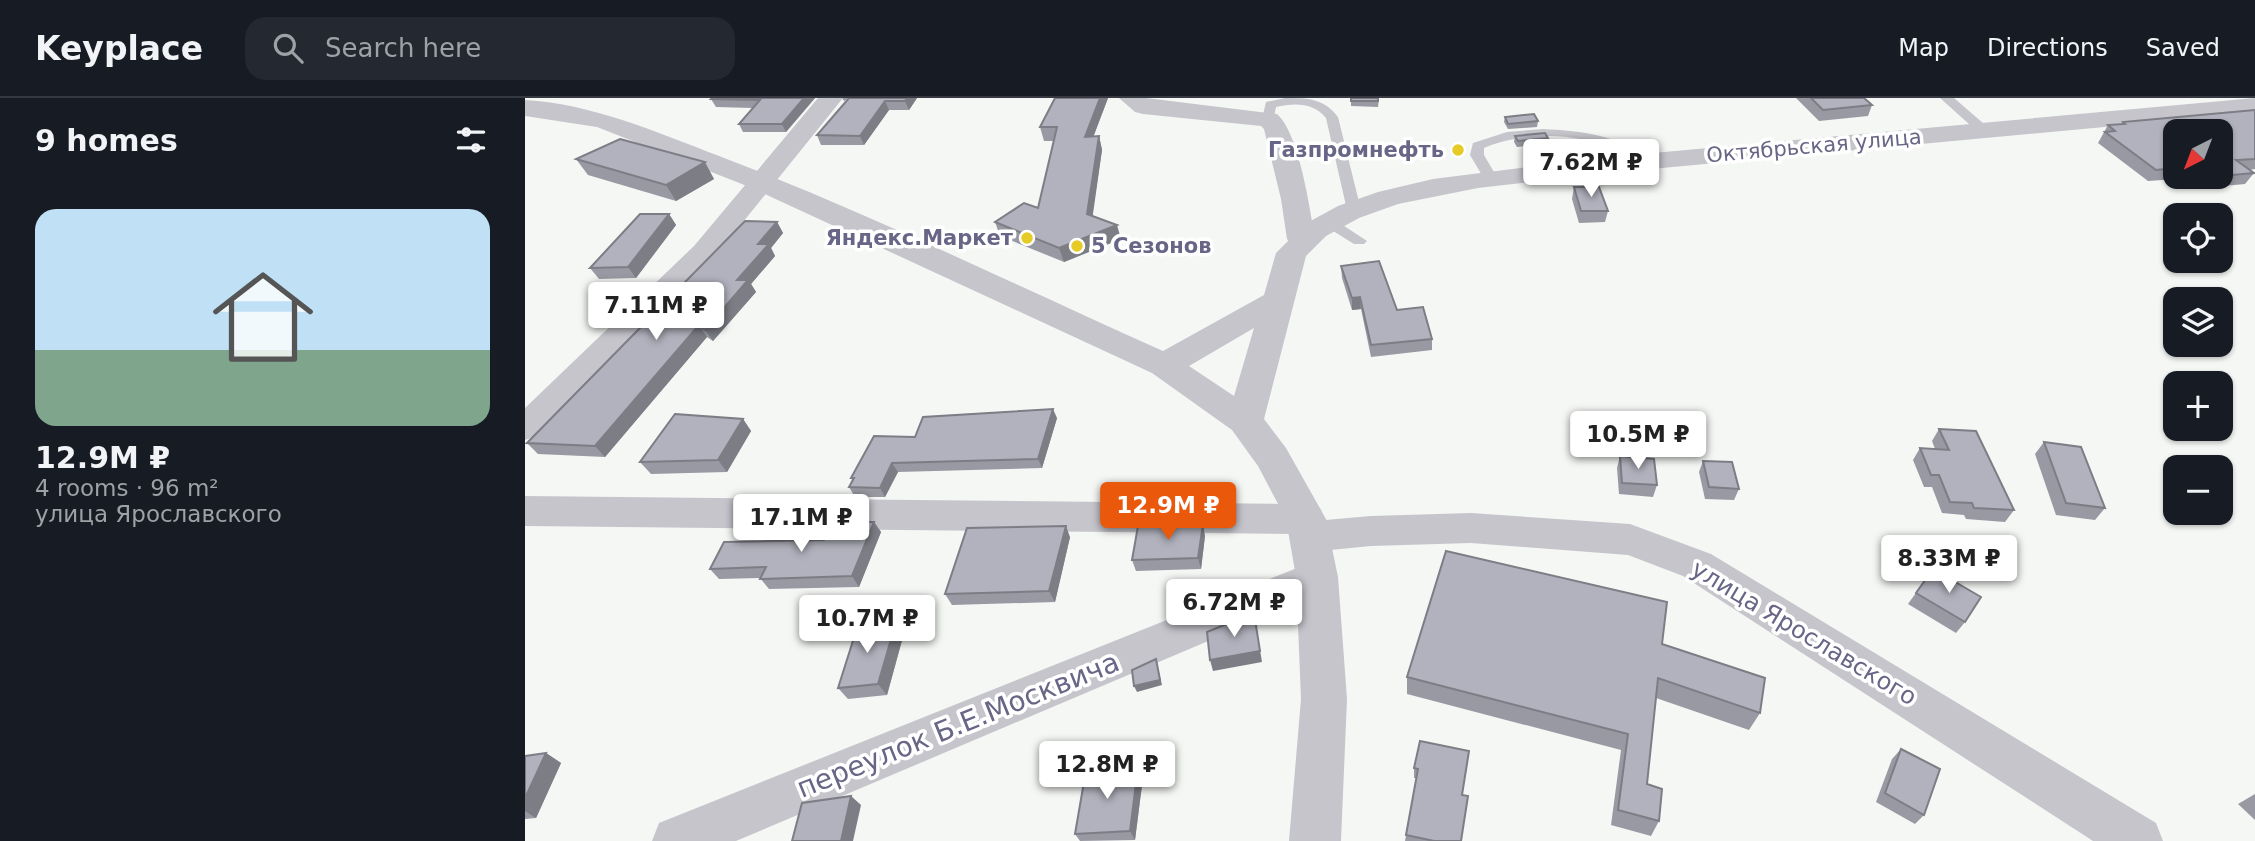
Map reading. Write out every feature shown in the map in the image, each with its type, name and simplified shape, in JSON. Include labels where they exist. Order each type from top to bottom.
[{"type":"street","points":[[525,427],[548,408],[704,252],[831,98]]},
{"type":"street","points":[[1131,98],[1143,107],[1268,119],[1276,127],[1295,199],[1301,239]]},
{"type":"street","name":"Октябрьская улица","points":[[1245,421],[1291,253],[1301,239],[1327,221],[1354,210],[1414,192],[1491,179],[1638,162],[2255,105]]},
{"type":"street","points":[[525,108],[544,108],[604,121],[762,182],[1164,365],[1245,421],[1273,458],[1311,544],[1324,699],[1315,841]]},
{"type":"street","points":[[1164,365],[1278,300]]},
{"type":"street","name":"улица Ярославского","points":[[525,511],[1311,544],[1371,531],[1471,528],[1630,540],[1697,565],[2138,841]]},
{"type":"street","name":"переулок Б.Е.Москвича","points":[[677,841],[1311,544]]},
{"type":"lane","points":[[1945,98],[1984,130]]},
{"type":"lane","points":[[1268,119],[1270,105],[1279,102],[1313,100],[1326,106],[1332,117],[1354,210]]},
{"type":"lane","points":[[1491,179],[1477,155],[1478,146],[1488,140],[1529,134],[1592,138],[1626,151],[1638,162]]},
{"type":"lane","points":[[1327,221],[1359,241]]},
{"type":"building","points":[[712,98],[804,98],[782,124],[739,124],[760,100]]},
{"type":"building","points":[[849,98],[907,98],[905,101],[885,101],[860,136],[817,135]]},
{"type":"building","points":[[1055,98],[1100,98],[1085,137],[1099,136],[1087,214],[1117,225],[1059,248],[995,222],[1024,203],[1038,208],[1057,127],[1040,127]]},
{"type":"building","points":[[1351,98],[1378,98],[1378,101],[1351,101]]},
{"type":"building","points":[[1811,98],[1864,98],[1872,105],[1823,110]]},
{"type":"building","points":[[2255,110],[2255,159],[2236,160],[2254,173],[2233,175],[2233,119],[2163,119],[2163,169],[2156,170],[2105,132],[2115,131],[2108,125],[2125,124],[2123,122]]},
{"type":"building","points":[[1534,114],[1538,121],[1508,124],[1505,117]]},
{"type":"building","points":[[1545,133],[1548,138],[1518,141],[1515,136]]},
{"type":"building","points":[[620,139],[705,162],[666,185],[576,159]]},
{"type":"building","points":[[1574,187],[1599,187],[1608,211],[1581,211]]},
{"type":"building","points":[[640,214],[669,214],[628,267],[590,268]]},
{"type":"building","points":[[745,221],[777,222],[758,244],[769,244],[737,280],[748,280],[705,330],[699,325],[595,446],[527,443]]},
{"type":"building","points":[[1379,261],[1397,310],[1423,307],[1432,339],[1371,345],[1360,297],[1352,298],[1341,266]]},
{"type":"building","points":[[1053,409],[1038,459],[892,463],[880,488],[849,487],[854,478],[851,478],[874,436],[915,437],[923,417]]},
{"type":"building","points":[[675,414],[743,419],[718,460],[640,462]]},
{"type":"building","points":[[1939,429],[1976,431],[2014,510],[1974,508],[1972,503],[1950,502],[1939,475],[1931,475],[1920,448],[1949,450]]},
{"type":"building","points":[[2044,442],[2081,447],[2105,508],[2066,503]]},
{"type":"building","points":[[1620,456],[1654,459],[1657,485],[1622,483]]},
{"type":"building","points":[[1703,461],[1732,462],[1739,489],[1709,487]]},
{"type":"building","points":[[832,522],[874,522],[852,576],[760,579],[766,567],[710,569],[724,542],[824,540]]},
{"type":"building","points":[[1203,524],[1198,558],[1132,560],[1138,526]]},
{"type":"building","points":[[1066,526],[1049,591],[945,594],[967,528]]},
{"type":"building","points":[[1446,551],[1667,602],[1662,644],[1765,678],[1760,713],[1658,678],[1647,784],[1662,789],[1659,821],[1618,810],[1628,734],[1407,677]]},
{"type":"building","points":[[1933,569],[1981,597],[1965,622],[1916,593]]},
{"type":"building","points":[[1254,613],[1260,651],[1210,660],[1207,632]]},
{"type":"building","points":[[896,622],[878,684],[838,688],[858,625]]},
{"type":"building","points":[[1156,659],[1160,680],[1134,686],[1132,670]]},
{"type":"building","points":[[1420,741],[1469,751],[1462,795],[1468,796],[1461,841],[1434,841],[1406,835],[1418,769],[1414,768]]},
{"type":"building","points":[[1901,749],[1940,769],[1924,815],[1885,793]]},
{"type":"building","points":[[546,753],[525,798],[525,756]]},
{"type":"building","points":[[1138,767],[1130,831],[1075,834],[1086,770]]},
{"type":"building","points":[[851,796],[841,841],[792,841],[802,803]]},
{"type":"place","name":"Газпромнефть","points":[[1458,150]]},
{"type":"place","name":"Яндекс.Маркет","points":[[1027,238]]},
{"type":"place","name":"5 Сезонов","points":[[1077,246]]}]
